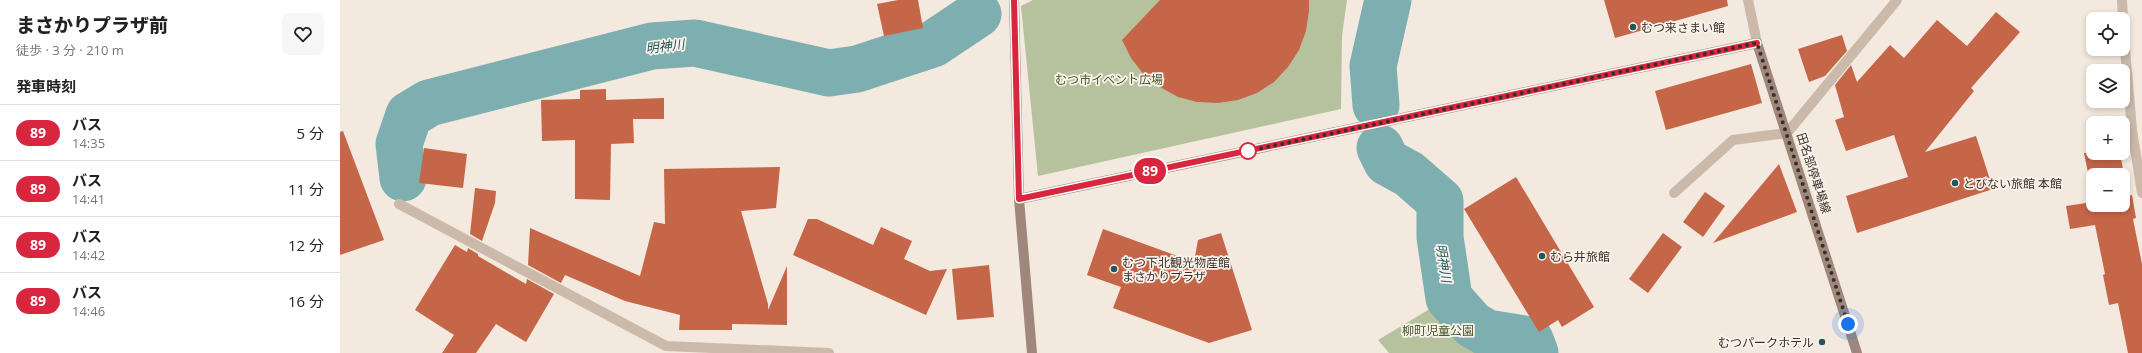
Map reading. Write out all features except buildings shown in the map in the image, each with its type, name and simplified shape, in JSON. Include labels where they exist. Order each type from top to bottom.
[{"type":"street","points":[[1014,0],[1019,199],[1032,353]]},
{"type":"street","name":"田名部停車場線","points":[[1748,0],[1757,43],[1857,353]]},
{"type":"street","points":[[1674,193],[1733,140],[1787,133],[1897,0]]},
{"type":"street","points":[[2122,0],[2123,12]]},
{"type":"street","points":[[1019,199],[1757,43]]},
{"type":"street","points":[[2126,56],[2132,130],[2142,194]]},
{"type":"street","points":[[399,204],[666,346],[829,353]]},
{"type":"green space","name":"むつ市イベント広場","points":[[1033,0],[1347,0],[1342,36],[1341,109],[1038,176],[1021,6]]},
{"type":"green space","name":"柳町児童公園","points":[[1443,301],[1474,340],[1493,353],[1389,353],[1378,340]]},
{"type":"waterway","name":"明神川","points":[[1376,105],[1373,66],[1388,0]]},
{"type":"waterway","name":"明神川","points":[[403,178],[399,144],[409,115],[429,103],[652,46],[695,43],[829,73],[857,69],[933,44],[978,14]]},
{"type":"waterway","name":"明神川","points":[[1380,148],[1387,162],[1409,174],[1440,201],[1440,237],[1449,298],[1473,325],[1487,333],[1530,340],[1535,353]]},
{"type":"bus line","name":"89","points":[[1014,0],[1019,199],[1757,43]]},
{"type":"place","name":"むつ来さまい館","points":[[1633,27]]},
{"type":"place","name":"とびない旅館 本館","points":[[1955,183]]},
{"type":"place","name":"むら井旅館","points":[[1542,256]]},
{"type":"place","name":"むつ下北観光物産館 まさかりプラザ","points":[[1114,269]]},
{"type":"place","name":"むつパークホテル","points":[[1822,342]]},
{"type":"route","points":[[1248,151],[1244,152],[1757,43],[1848,324]]}]
